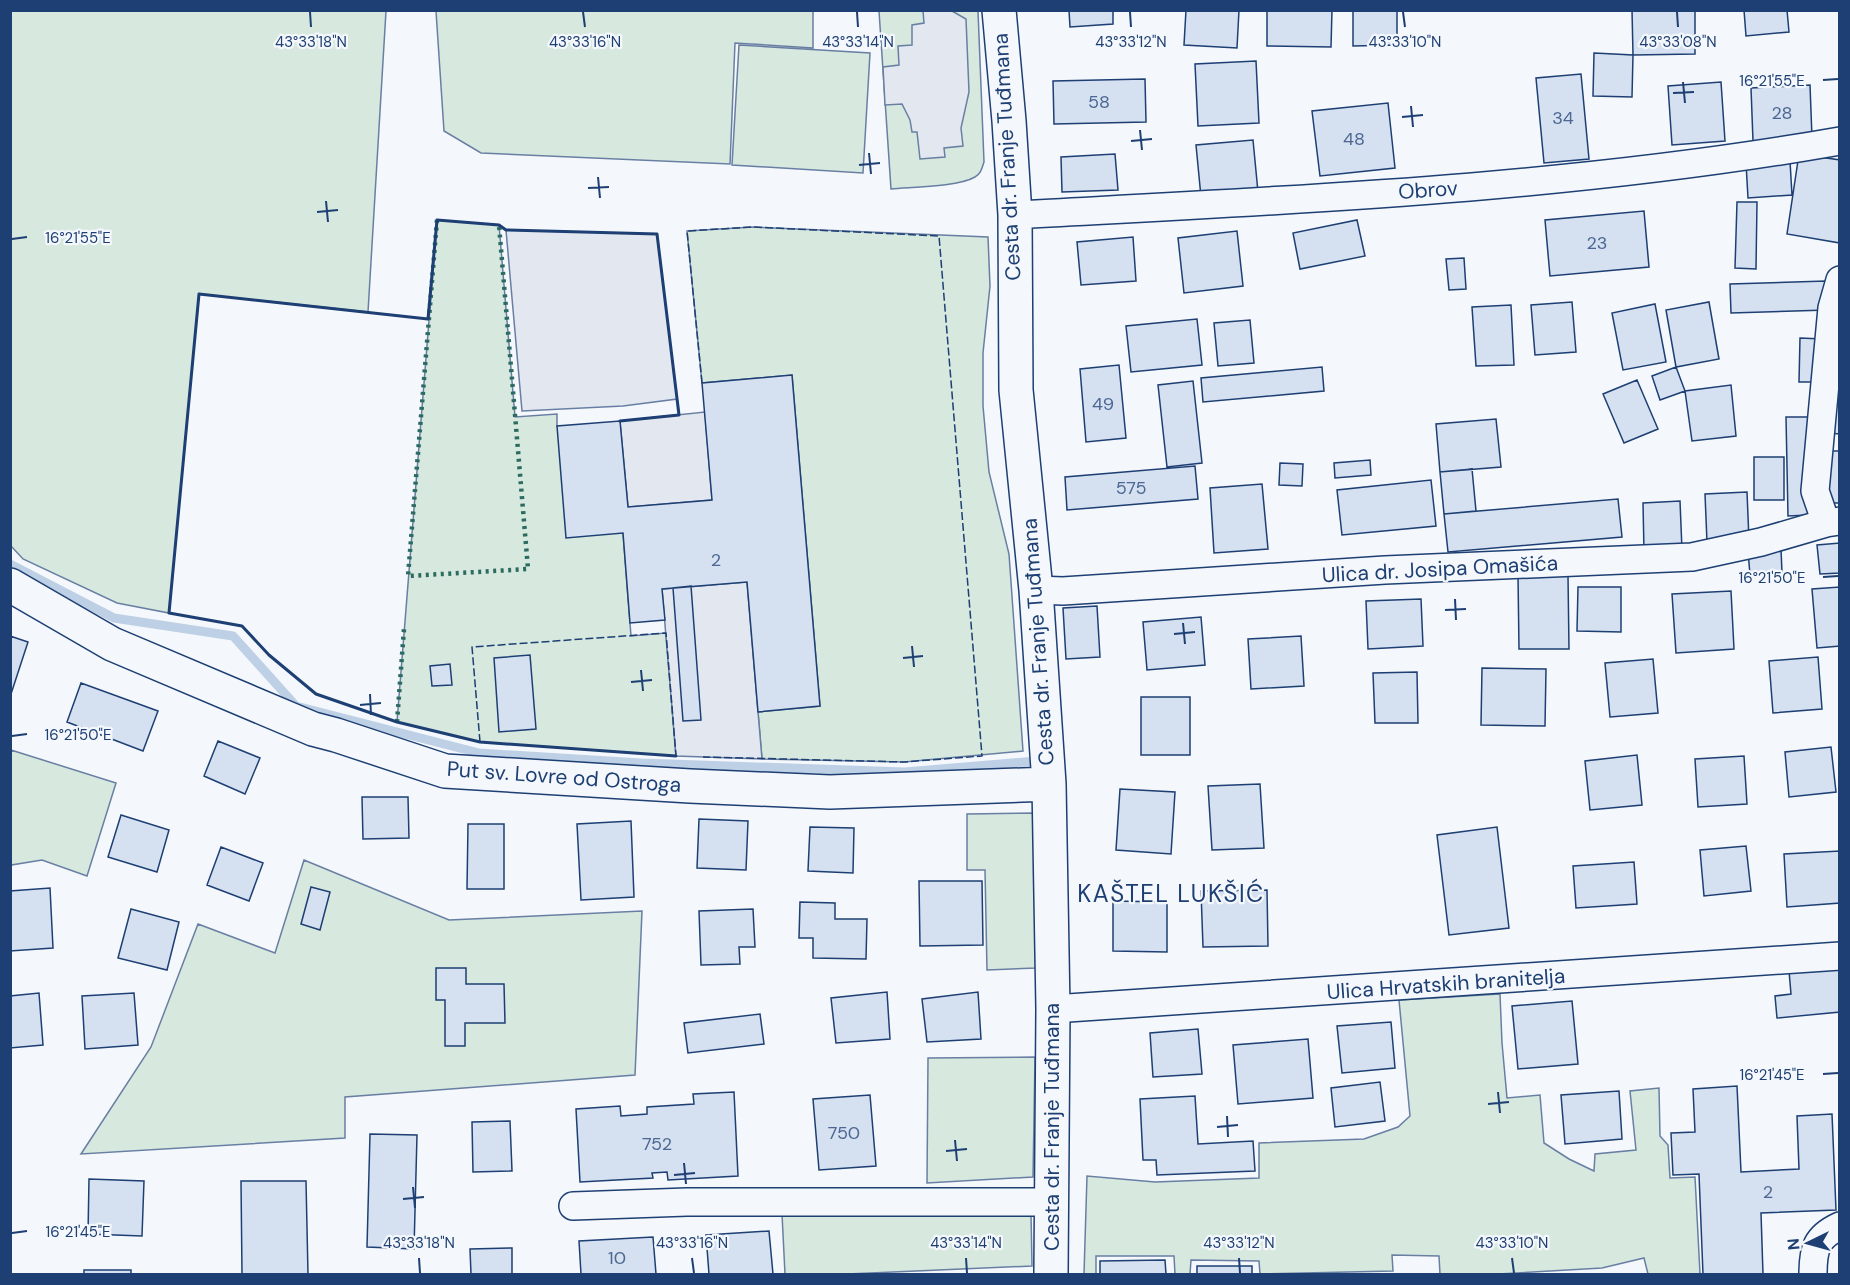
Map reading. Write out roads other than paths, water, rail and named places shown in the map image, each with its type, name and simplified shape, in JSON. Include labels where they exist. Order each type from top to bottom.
[{"type":"main road","name":"Cesta dr. Franje Tuđmana","points":[[999,10],[1009,121],[1014,215],[1016,390],[1036,590],[1049,784],[1053,1009],[1051,1275]]},
{"type":"main road","name":"Put sv. Lovre od Ostroga","points":[[10,585],[112,644],[133,653],[313,729],[445,771],[830,792],[1049,784]]},
{"type":"street","name":"Obrov","points":[[1014,215],[1271,201],[1516,184],[1751,157],[1839,141]]},
{"type":"street","points":[[1833,522],[1815,491],[1832,308],[1839,280]]},
{"type":"street","name":"Ulica dr. Josipa Omašića","points":[[1036,590],[1063,591],[1385,570],[1692,557],[1761,542],[1833,522]]},
{"type":"street","name":"Ulica Hrvatskih branitelja","points":[[1053,1009],[1839,956]]},
{"type":"street","points":[[573,1206],[687,1202],[1051,1202]]},
{"type":"street","points":[[1813,1275],[1815,1247],[1826,1232],[1839,1226]]},
{"type":"waterway","points":[[10,564],[114,618],[233,636],[296,706],[479,753],[641,763],[905,772],[1036,761]]},
{"type":"district","name":"KAŠTEL LUKŠIĆ","points":[[1171,894]]}]
